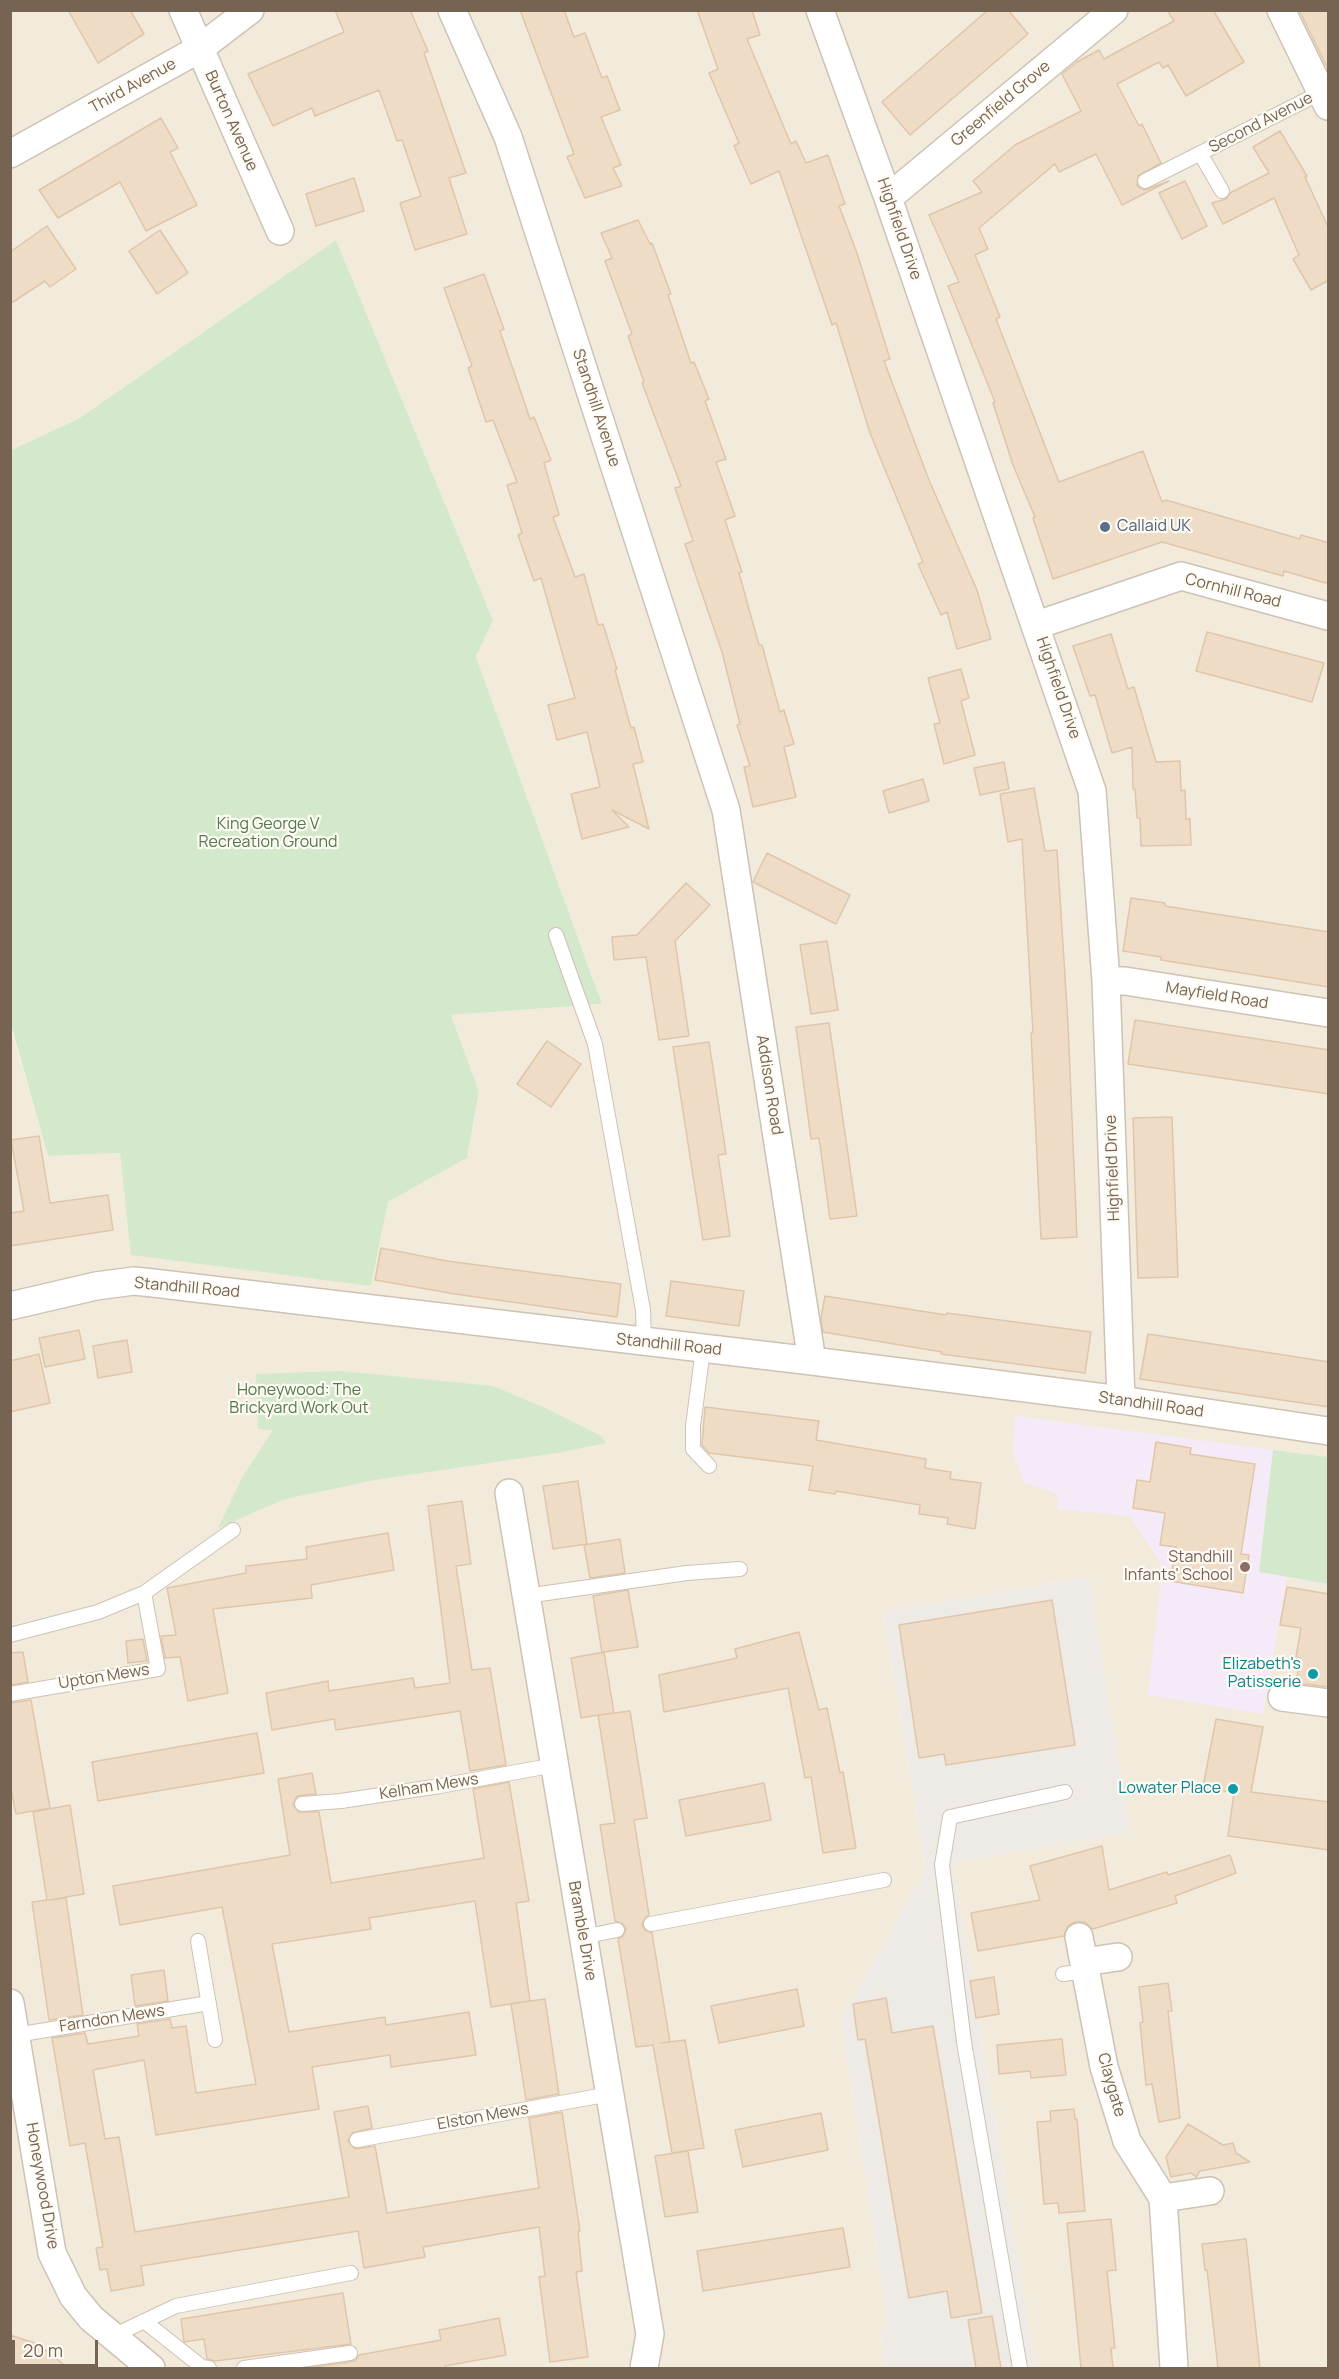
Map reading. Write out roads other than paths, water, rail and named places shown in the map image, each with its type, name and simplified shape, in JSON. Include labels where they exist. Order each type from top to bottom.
[{"type":"street","name":"Burton Avenue","points":[[183,10],[280,231]]},
{"type":"street","name":"Third Avenue","points":[[10,154],[199,49],[250,10]]},
{"type":"street","name":"Standhill Avenue","points":[[452,10],[508,137],[726,810]]},
{"type":"street","name":"Highfield Drive","points":[[820,10],[1037,625],[1092,791],[1106,981],[1121,1400]]},
{"type":"street","name":"Greenfield Grove","points":[[888,198],[1114,10]]},
{"type":"street","name":"Second Avenue","points":[[1281,10],[1325,99]]},
{"type":"street","name":"Cornhill Road","points":[[1037,625],[1181,576],[1329,616]]},
{"type":"street","name":"Addison Road","points":[[726,810],[812,1361]]},
{"type":"street","name":"Mayfield Road","points":[[1106,981],[1125,981],[1329,1013]]},
{"type":"street","name":"Standhill Road","points":[[10,1306],[96,1286],[134,1281],[147,1282],[812,1361],[1121,1400],[1329,1431]]},
{"type":"street","name":"Bramble Drive","points":[[509,1493],[610,2094],[658,2333],[644,2368]]},
{"type":"street","points":[[1282,1697],[1329,1704]]},
{"type":"street","name":"Claygate","points":[[1118,1957],[1078,1961],[1104,2067],[1127,2141],[1163,2198],[1174,2368]]},
{"type":"street","name":"Honeywood Drive","points":[[10,2003],[52,2253],[74,2296],[91,2318],[152,2368]]},
{"type":"street","points":[[1163,2198],[1210,2191]]},
{"type":"lane","name":"Second Avenue","points":[[1145,181],[1200,153],[1325,99]]},
{"type":"lane","name":"Second Avenue","points":[[1200,153],[1222,191]]},
{"type":"lane","points":[[556,935],[595,1044],[643,1310],[644,1342]]},
{"type":"lane","points":[[704,1349],[693,1426],[693,1449],[709,1466]]},
{"type":"lane","points":[[10,1635],[99,1611],[144,1593],[233,1530]]},
{"type":"lane","points":[[526,1596],[687,1573],[740,1569]]},
{"type":"lane","name":"Upton Mews","points":[[10,1694],[158,1669],[144,1593]]},
{"type":"lane","name":"Kelham Mews","points":[[302,1804],[341,1801],[555,1765]]},
{"type":"lane","points":[[1020,2368],[964,2042],[942,1865],[950,1817],[1065,1792]]},
{"type":"lane","points":[[651,1924],[884,1880]]},
{"type":"lane","points":[[584,1937],[617,1930]]},
{"type":"lane","points":[[198,1941],[215,2040]]},
{"type":"lane","name":"Farndon Mews","points":[[16,2035],[209,2003]]},
{"type":"lane","name":"Elston Mews","points":[[357,2140],[610,2094]]},
{"type":"lane","points":[[113,2336],[176,2306],[351,2273]]},
{"type":"lane","points":[[144,2321],[202,2367],[209,2368]]},
{"type":"lane","points":[[244,2368],[350,2353]]},
{"type":"place","name":"Callaid UK","points":[[1105,527]]},
{"type":"place","name":"Standhill Infants' School","points":[[1245,1567]]},
{"type":"place","name":"Elizabeth's Patisserie","points":[[1313,1674]]},
{"type":"place","name":"Lowater Place","points":[[1233,1789]]},
{"type":"park label","name":"King George V Recreation Ground","points":[[268,834]]},
{"type":"park label","name":"Honeywood: The Brickyard Work Out","points":[[299,1400]]}]
